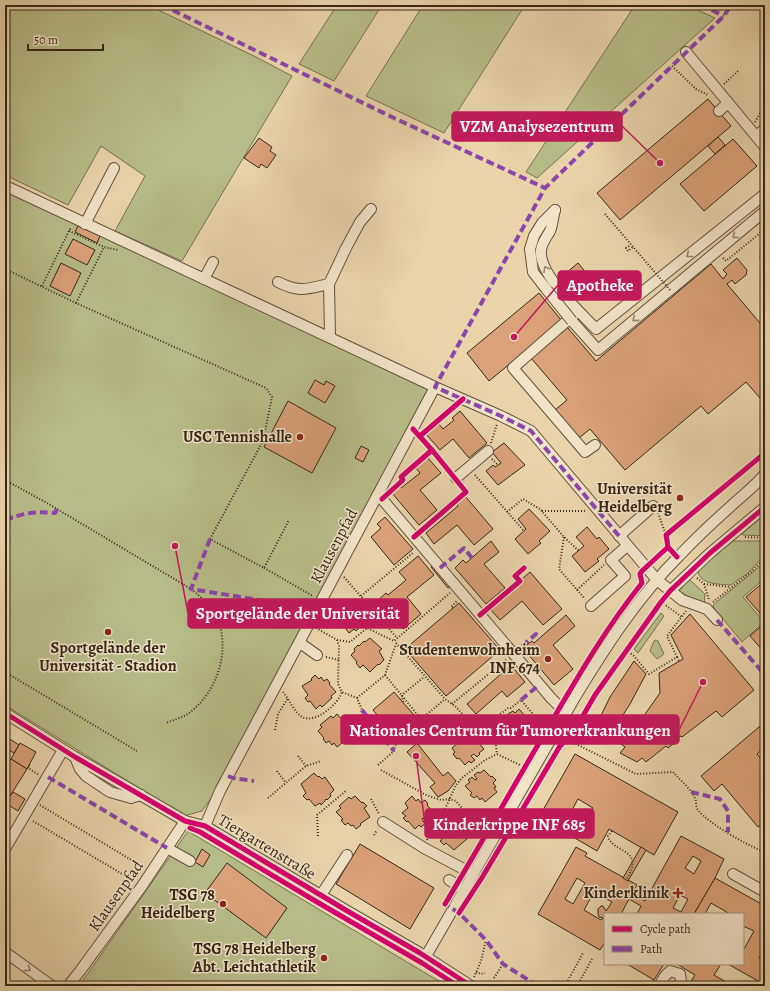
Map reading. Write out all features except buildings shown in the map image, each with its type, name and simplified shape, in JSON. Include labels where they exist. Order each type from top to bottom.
[{"type":"street","points":[[686,52],[728,103],[741,126],[754,133],[765,147]]},
{"type":"street","points":[[719,111],[728,103]]},
{"type":"street","points":[[754,133],[765,129]]},
{"type":"street","points":[[85,224],[114,168]]},
{"type":"street","points":[[10,188],[531,431],[657,580],[682,600],[708,609],[717,620]]},
{"type":"street","points":[[765,194],[596,329],[554,283],[543,266],[541,249],[544,239],[550,230],[555,210],[542,223],[534,236],[530,248],[533,272],[572,321],[598,350],[765,211]]},
{"type":"street","points":[[330,337],[329,284],[360,222],[370,209]]},
{"type":"street","points":[[204,279],[213,262]]},
{"type":"street","points":[[278,282],[299,290],[329,284]]},
{"type":"street","points":[[579,311],[513,368],[585,452],[595,444]]},
{"type":"street","name":"Klausenpfad","points":[[205,826],[220,791],[435,387]]},
{"type":"street","points":[[456,478],[490,455]]},
{"type":"street","points":[[426,956],[555,731],[593,668],[630,613],[677,557],[730,507],[754,487],[765,474]]},
{"type":"street","points":[[754,487],[765,482]]},
{"type":"street","points":[[377,496],[382,498],[551,698],[560,707],[567,711]]},
{"type":"street","points":[[619,536],[653,506]]},
{"type":"street","points":[[670,591],[710,553],[765,507]]},
{"type":"street","points":[[592,606],[625,576],[611,560],[627,546]]},
{"type":"street","points":[[300,643],[317,655]]},
{"type":"street","name":"Tiergartenstraße","points":[[5,713],[75,757],[185,821],[205,826],[426,956],[470,986]]},
{"type":"street","points":[[5,849],[64,750]]},
{"type":"street","name":"Klausenpfad","points":[[68,986],[142,886],[185,821]]},
{"type":"street","points":[[383,822],[424,848],[473,874]]},
{"type":"street","points":[[167,848],[190,861]]},
{"type":"street","points":[[321,895],[347,855]]},
{"type":"street","points":[[733,874],[765,892]]},
{"type":"street","points":[[449,880],[464,890]]},
{"type":"street","points":[[5,952],[52,986]]},
{"type":"street","points":[[659,986],[670,971],[680,974],[681,981],[678,986]]},
{"type":"path","points":[[717,90],[738,71]]},
{"type":"path","points":[[754,133],[765,105]]},
{"type":"path","points":[[605,214],[634,246],[670,290]]},
{"type":"path","points":[[42,286],[75,219]]},
{"type":"path","points":[[716,251],[726,261],[764,230]]},
{"type":"path","points":[[760,258],[764,230]]},
{"type":"path","points":[[69,231],[104,247],[120,250]]},
{"type":"path","points":[[629,246],[626,248],[628,251],[634,246]]},
{"type":"path","points":[[76,303],[104,247]]},
{"type":"path","points":[[5,269],[76,303],[266,388],[272,397],[263,441],[210,539],[322,601]]},
{"type":"path","points":[[490,455],[498,465]]},
{"type":"path","points":[[476,473],[474,475],[524,531]]},
{"type":"path","points":[[5,480],[47,503],[191,589],[204,600],[216,616],[221,630],[222,644],[221,663],[214,682],[201,702],[188,714],[166,723]]},
{"type":"path","points":[[507,512],[523,499],[540,509],[579,551]]},
{"type":"path","points":[[542,511],[584,511],[593,506]]},
{"type":"path","points":[[653,506],[660,517],[666,535]]},
{"type":"path","points":[[264,568],[289,520]]},
{"type":"path","points":[[564,536],[559,569],[592,606]]},
{"type":"path","points":[[730,537],[765,538]]},
{"type":"path","points":[[361,596],[421,546]]},
{"type":"path","points":[[708,609],[710,604],[750,573],[765,558]]},
{"type":"path","points":[[577,590],[611,560]]},
{"type":"path","points":[[338,571],[378,614],[397,638]]},
{"type":"path","points":[[704,584],[732,587]]},
{"type":"path","points":[[394,641],[457,587]]},
{"type":"path","points":[[556,753],[566,739],[573,733],[595,695],[670,591]]},
{"type":"path","points":[[453,608],[451,607],[459,599]]},
{"type":"path","points":[[661,602],[682,616]]},
{"type":"path","points":[[679,661],[667,636],[692,603]]},
{"type":"path","points":[[309,624],[337,640],[350,642],[367,628],[378,614]]},
{"type":"path","points":[[367,628],[394,641],[424,677],[466,718],[486,725],[495,740],[497,754]]},
{"type":"path","points":[[337,640],[339,646],[338,684],[342,692],[357,698],[362,710],[353,746]]},
{"type":"path","points":[[357,698],[385,675],[396,644]]},
{"type":"path","points":[[626,650],[634,656],[649,674],[677,657]]},
{"type":"path","points":[[452,704],[513,654]]},
{"type":"path","points":[[5,672],[137,751]]},
{"type":"path","points":[[385,675],[421,719]]},
{"type":"path","points":[[402,695],[424,677]]},
{"type":"path","points":[[278,684],[298,714],[306,718],[318,717],[339,700],[342,692]]},
{"type":"path","points":[[402,695],[403,702]]},
{"type":"path","points":[[276,730],[278,714],[288,698]]},
{"type":"path","points":[[378,765],[394,751],[397,740],[445,699]]},
{"type":"path","points":[[486,725],[508,708],[512,708],[522,700],[544,727],[549,727],[566,739],[636,774],[673,772],[691,792],[696,800],[696,807],[703,816],[750,847],[765,852]]},
{"type":"path","points":[[497,754],[525,767]]},
{"type":"path","points":[[424,848],[430,832],[444,811],[456,785],[462,778],[485,760],[497,754]]},
{"type":"path","points":[[298,756],[306,766]]},
{"type":"path","points":[[268,798],[306,766],[321,761]]},
{"type":"path","points":[[29,765],[30,766],[28,768],[46,780]]},
{"type":"path","points":[[381,770],[426,795],[441,800],[449,799],[456,801],[466,813],[490,827]]},
{"type":"path","points":[[277,771],[286,783]]},
{"type":"path","points":[[318,836],[317,815],[347,790]]},
{"type":"path","points":[[371,799],[383,822]]},
{"type":"path","points":[[34,802],[151,872]]},
{"type":"path","points":[[25,816],[142,886]]},
{"type":"path","points":[[612,831],[608,836],[610,842],[623,849],[632,861],[632,868],[626,880]]},
{"type":"path","points":[[470,986],[481,961],[486,940]]},
{"type":"path","points":[[565,986],[583,953]]},
{"type":"path","points":[[577,986],[592,959]]},
{"type":"path","points":[[494,978],[503,964]]},
{"type":"path","points":[[476,972],[481,974],[486,973]]},
{"type":"green space","points":[[5,5],[148,5],[292,76],[182,261],[115,231],[145,176],[101,146],[68,205],[5,175]]},
{"type":"green space","points":[[337,5],[382,5],[334,81],[299,64]]},
{"type":"green space","points":[[423,5],[525,5],[444,133],[366,96]]},
{"type":"green space","points":[[635,5],[687,5],[715,18],[537,178],[526,172]]},
{"type":"green space","points":[[5,185],[429,387],[217,790],[202,811],[184,816],[5,705]]},
{"type":"green space","points":[[765,510],[765,536],[743,535],[740,532]]},
{"type":"green space","points":[[729,541],[765,541],[765,555],[747,574],[731,585],[707,582],[698,572],[702,566]]},
{"type":"green space","points":[[765,562],[765,578],[743,597],[764,622],[742,642],[713,605]]},
{"type":"green space","points":[[690,580],[705,594],[704,606],[679,591]]},
{"type":"green space","points":[[661,613],[664,616],[638,653],[634,649]]},
{"type":"green space","points":[[654,641],[658,641],[664,654],[657,659],[650,651]]},
{"type":"green space","name":"TSG 78 Heidelberg","points":[[188,831],[432,977],[448,986],[79,986]]},
{"type":"marked path","points":[[162,5],[394,118],[545,188]]},
{"type":"marked path","points":[[701,5],[724,16]]},
{"type":"marked path","points":[[619,536],[531,431],[435,387],[545,188],[724,16],[731,5]]},
{"type":"marked path","points":[[5,186],[10,188]]},
{"type":"marked path","points":[[5,520],[30,513],[55,513],[57,509]]},
{"type":"marked path","points":[[210,539],[191,589],[290,605],[321,601]]},
{"type":"marked path","points":[[440,568],[464,548],[472,558]]},
{"type":"marked path","points":[[717,620],[765,675]]},
{"type":"marked path","points":[[513,654],[536,634],[540,638]]},
{"type":"marked path","points":[[521,700],[539,685]]},
{"type":"marked path","points":[[362,710],[394,751]]},
{"type":"marked path","points":[[228,776],[254,781]]},
{"type":"marked path","points":[[48,777],[167,848]]},
{"type":"marked path","points":[[691,792],[720,799],[728,811],[728,832]]},
{"type":"marked path","points":[[447,902],[445,904],[459,913],[486,940],[503,964],[538,986]]},
{"type":"cycle path","points":[[420,436],[463,399]]},
{"type":"cycle path","points":[[413,429],[466,492],[414,537]]},
{"type":"cycle path","points":[[382,499],[403,480],[401,477],[432,450]]},
{"type":"cycle path","points":[[677,557],[668,547],[666,535],[765,453]]},
{"type":"cycle path","points":[[459,913],[483,876],[560,746],[573,733],[595,695],[661,602],[670,591],[710,553],[765,507]]},
{"type":"cycle path","points":[[445,904],[580,674],[628,600],[642,583],[640,574],[668,547]]},
{"type":"cycle path","points":[[480,615],[520,581],[515,576],[524,568]]},
{"type":"cycle path","points":[[5,713],[75,757],[185,821],[205,826],[420,953],[471,986]]},
{"type":"cycle path","points":[[190,828],[200,832],[422,963],[458,986]]},
{"type":"place","name":"VZM Analysezentrum","points":[[660,163]]},
{"type":"place","name":"Apotheke","points":[[514,337]]},
{"type":"place","name":"USC Tennishalle","points":[[300,437]]},
{"type":"place","name":"Universität Heidelberg","points":[[680,498]]},
{"type":"place","name":"Sportgelände der Universität","points":[[175,546]]},
{"type":"place","name":"Sportgelände der Universität - Stadion","points":[[108,632]]},
{"type":"place","name":"Studentenwohnheim INF 674","points":[[548,659]]},
{"type":"place","name":"Nationales Centrum für Tumorerkrankungen","points":[[703,682]]},
{"type":"place","name":"Kinderkrippe INF 685","points":[[416,756]]},
{"type":"place","name":"Kinderklinik","points":[[678,893]]},
{"type":"place","name":"TSG 78 Heidelberg","points":[[223,904]]},
{"type":"place","name":"TSG 78 Heidelberg Abt. Leichtathletik","points":[[324,958]]}]
